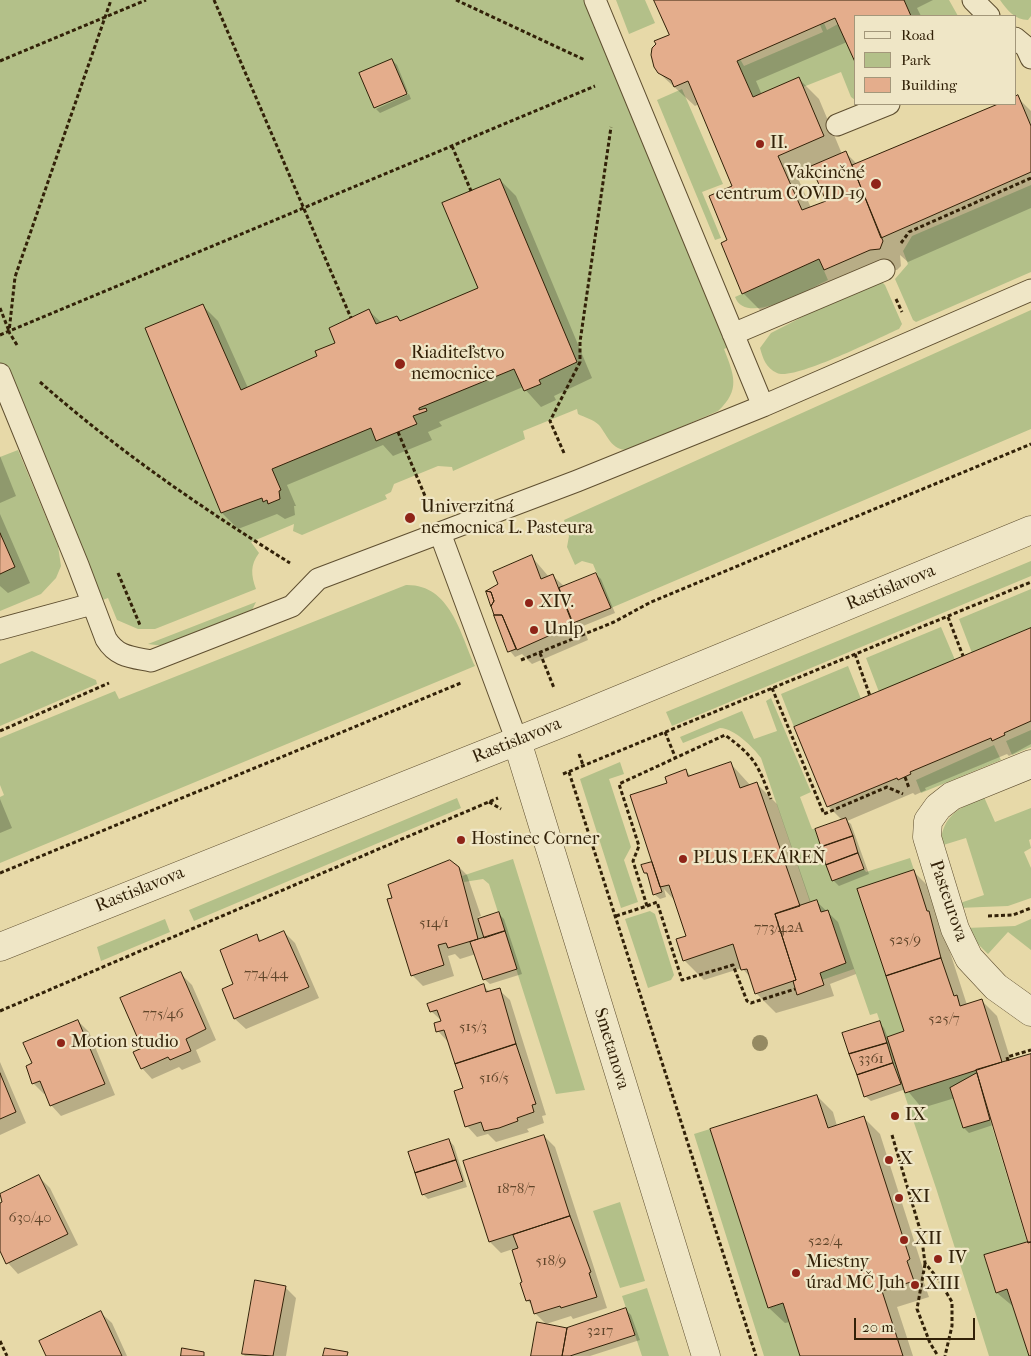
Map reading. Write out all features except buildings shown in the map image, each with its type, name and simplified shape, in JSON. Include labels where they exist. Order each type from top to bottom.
[{"type":"street","name":"Rastislavova","points":[[0,947],[517,741],[1031,530]]},
{"type":"street","name":"Smetanova","points":[[517,741],[706,1356]]},
{"type":"street","points":[[928,821],[938,808],[952,796],[1031,764]]},
{"type":"street","name":"Pasteurova","points":[[928,821],[927,837],[952,917],[968,958],[996,987],[1031,1012]]},
{"type":"lane","points":[[595,0],[763,406]]},
{"type":"lane","points":[[973,0],[988,15]]},
{"type":"lane","points":[[837,125],[887,105]]},
{"type":"lane","points":[[733,334],[884,270]]},
{"type":"lane","points":[[0,374],[106,639],[112,649],[127,657],[151,661],[292,606],[318,579],[577,481],[763,406],[1031,290]]},
{"type":"lane","points":[[440,534],[517,741]]},
{"type":"lane","points":[[0,629],[92,604]]},
{"type":"path","points":[[9,332],[15,277],[111,0]]},
{"type":"path","points":[[0,61],[146,0]]},
{"type":"path","points":[[214,0],[350,318]]},
{"type":"path","points":[[456,0],[594,64],[626,73]]},
{"type":"path","points":[[0,335],[626,73]]},
{"type":"path","points":[[577,481],[550,420],[580,362],[580,342],[609,136],[626,73]]},
{"type":"path","points":[[452,146],[471,191]]},
{"type":"path","points":[[914,340],[884,270],[909,232],[1031,178]]},
{"type":"path","points":[[0,308],[9,332],[18,347]]},
{"type":"path","points":[[36,379],[75,413],[116,444],[254,540],[318,579]]},
{"type":"path","points":[[398,432],[440,534]]},
{"type":"path","points":[[948,617],[963,656]]},
{"type":"path","points":[[0,731],[109,684],[112,649]]},
{"type":"path","points":[[854,654],[870,696]]},
{"type":"path","points":[[772,688],[824,814],[887,787],[913,798],[928,821]]},
{"type":"path","points":[[665,732],[676,759]]},
{"type":"path","points":[[647,906],[633,861],[639,846],[619,784],[725,735],[747,751],[754,761],[771,800]]},
{"type":"path","points":[[569,772],[756,1356]]},
{"type":"path","points":[[616,916],[658,902],[682,980],[732,965],[746,1001],[751,1003],[795,989]]},
{"type":"path","points":[[952,917],[1013,915],[1031,908]]},
{"type":"path","points":[[1008,1061],[1007,1057],[1031,1050]]},
{"type":"path","points":[[892,1134],[921,1232],[925,1264],[917,1309],[930,1343],[938,1356]]},
{"type":"path","points":[[925,1264],[939,1280],[952,1302],[952,1326],[945,1356]]},
{"type":"path","points":[[0,1341],[7,1356]]},
{"type":"green space","points":[[0,0],[595,0],[737,343],[724,349],[733,375],[733,389],[730,396],[718,411],[628,450],[618,448],[610,442],[599,425],[578,414],[577,409],[523,431],[525,439],[453,471],[452,467],[438,466],[394,484],[391,492],[385,495],[387,499],[302,535],[293,531],[294,524],[251,542],[259,553],[252,570],[256,589],[155,629],[138,629],[117,620],[108,598],[92,604],[0,374]]},
{"type":"green space","points":[[616,0],[645,0],[655,23],[629,34]]},
{"type":"green space","points":[[904,0],[949,0],[957,15],[911,15]]},
{"type":"green space","points":[[1000,0],[1031,0],[1031,16],[1028,20],[1023,20],[1009,11]]},
{"type":"green space","points":[[824,23],[827,30],[838,24],[854,60],[854,99],[851,97],[841,72],[803,87],[799,78],[753,97],[737,61],[740,59],[744,66],[823,32],[820,25]]},
{"type":"green space","points":[[682,89],[723,184],[702,192],[721,238],[715,240],[657,100]]},
{"type":"green space","points":[[1031,185],[1031,272],[916,322],[913,320],[895,279],[908,264],[903,251],[912,236]]},
{"type":"green space","points":[[819,259],[828,280],[793,297],[764,307],[752,308],[741,305],[735,297]]},
{"type":"green space","points":[[878,278],[885,285],[902,324],[899,329],[818,365],[800,371],[786,374],[777,373],[768,366],[760,348],[771,333]]},
{"type":"green space","points":[[1031,310],[1031,429],[611,608],[593,564],[582,561],[575,565],[567,547],[569,536],[564,520]]},
{"type":"green space","points":[[18,450],[58,546],[61,566],[56,578],[41,594],[0,611],[0,574],[14,567],[0,533],[0,457]]},
{"type":"green space","points":[[1031,561],[1031,576],[672,726],[666,712]]},
{"type":"green space","points":[[406,585],[421,587],[443,601],[458,626],[475,666],[0,863],[0,797],[4,795],[0,785],[0,738],[115,691],[119,699]]},
{"type":"green space","points":[[1031,589],[1031,628],[972,653],[959,619]]},
{"type":"green space","points":[[256,602],[251,612],[164,646],[148,644]]},
{"type":"green space","points":[[941,627],[955,660],[879,692],[866,658]]},
{"type":"green space","points":[[32,651],[96,680],[97,684],[0,726],[0,664]]},
{"type":"green space","points":[[848,666],[861,699],[794,727],[781,694]]},
{"type":"green space","points":[[771,698],[811,792],[800,797],[812,829],[815,829],[832,881],[864,869],[866,872],[910,858],[914,870],[858,889],[904,1031],[887,1037],[976,1070],[977,1073],[950,1088],[963,1128],[990,1120],[1027,1242],[984,1256],[996,1293],[1007,1289],[1029,1356],[989,1356],[936,1188],[877,1013],[870,1015],[854,969],[822,980],[820,973],[846,963],[828,910],[821,912],[817,900],[810,902],[761,758],[743,739],[726,729],[720,728],[683,743],[680,737],[742,711],[754,739],[777,731],[766,701]]},
{"type":"green space","points":[[1031,730],[1031,747],[1012,755],[1006,741]]},
{"type":"green space","points":[[994,745],[1001,760],[921,793],[916,780]]},
{"type":"green space","points":[[620,762],[624,774],[609,779],[631,847],[624,860],[638,902],[621,908],[580,779]]},
{"type":"green space","points":[[984,797],[995,822],[1031,808],[1031,839],[1029,840],[1031,848],[1024,852],[1031,868],[1031,898],[1008,906],[958,908],[957,904],[984,895],[966,838],[940,846],[942,835],[944,827],[953,814]]},
{"type":"green space","points":[[457,798],[461,808],[194,921],[189,910]]},
{"type":"green space","points":[[513,859],[585,1090],[556,1094],[489,884],[483,879],[464,882],[462,876]]},
{"type":"green space","points":[[650,911],[655,914],[674,975],[671,980],[648,988],[625,919]]},
{"type":"green space","points":[[165,919],[170,932],[101,961],[97,947]]},
{"type":"green space","points":[[1031,919],[1031,950],[1008,932],[988,954],[976,942],[967,928],[1015,926]]},
{"type":"green space","points":[[710,1129],[768,1308],[783,1303],[800,1356],[764,1356],[694,1134]]},
{"type":"green space","points":[[620,1202],[645,1281],[620,1288],[593,1211]]},
{"type":"green space","points":[[647,1288],[669,1356],[642,1356],[622,1296]]},
{"type":"place","name":"II.","points":[[760,144]]},
{"type":"place","name":"Vakcinčné centrum COVID-19","points":[[876,184]]},
{"type":"place","name":"Riaditeľstvo nemocnice","points":[[400,364]]},
{"type":"place","name":"Univerzitná nemocnica L. Pasteura","points":[[410,518]]},
{"type":"place","name":"XIV.","points":[[529,603]]},
{"type":"place","name":"Unlp","points":[[534,630]]},
{"type":"place","name":"Hostinec Corner","points":[[461,840]]},
{"type":"place","name":"PLUS LEKÁREŇ","points":[[683,859]]},
{"type":"place","name":"Motion studio","points":[[61,1043]]},
{"type":"place","name":"IX","points":[[895,1116]]},
{"type":"place","name":"X","points":[[889,1160]]},
{"type":"place","name":"XI","points":[[899,1198]]},
{"type":"place","name":"XII","points":[[904,1240]]},
{"type":"place","name":"IV","points":[[938,1259]]},
{"type":"place","name":"Miestny úrad MČ Juh","points":[[796,1273]]},
{"type":"place","name":"XIII","points":[[915,1285]]}]
